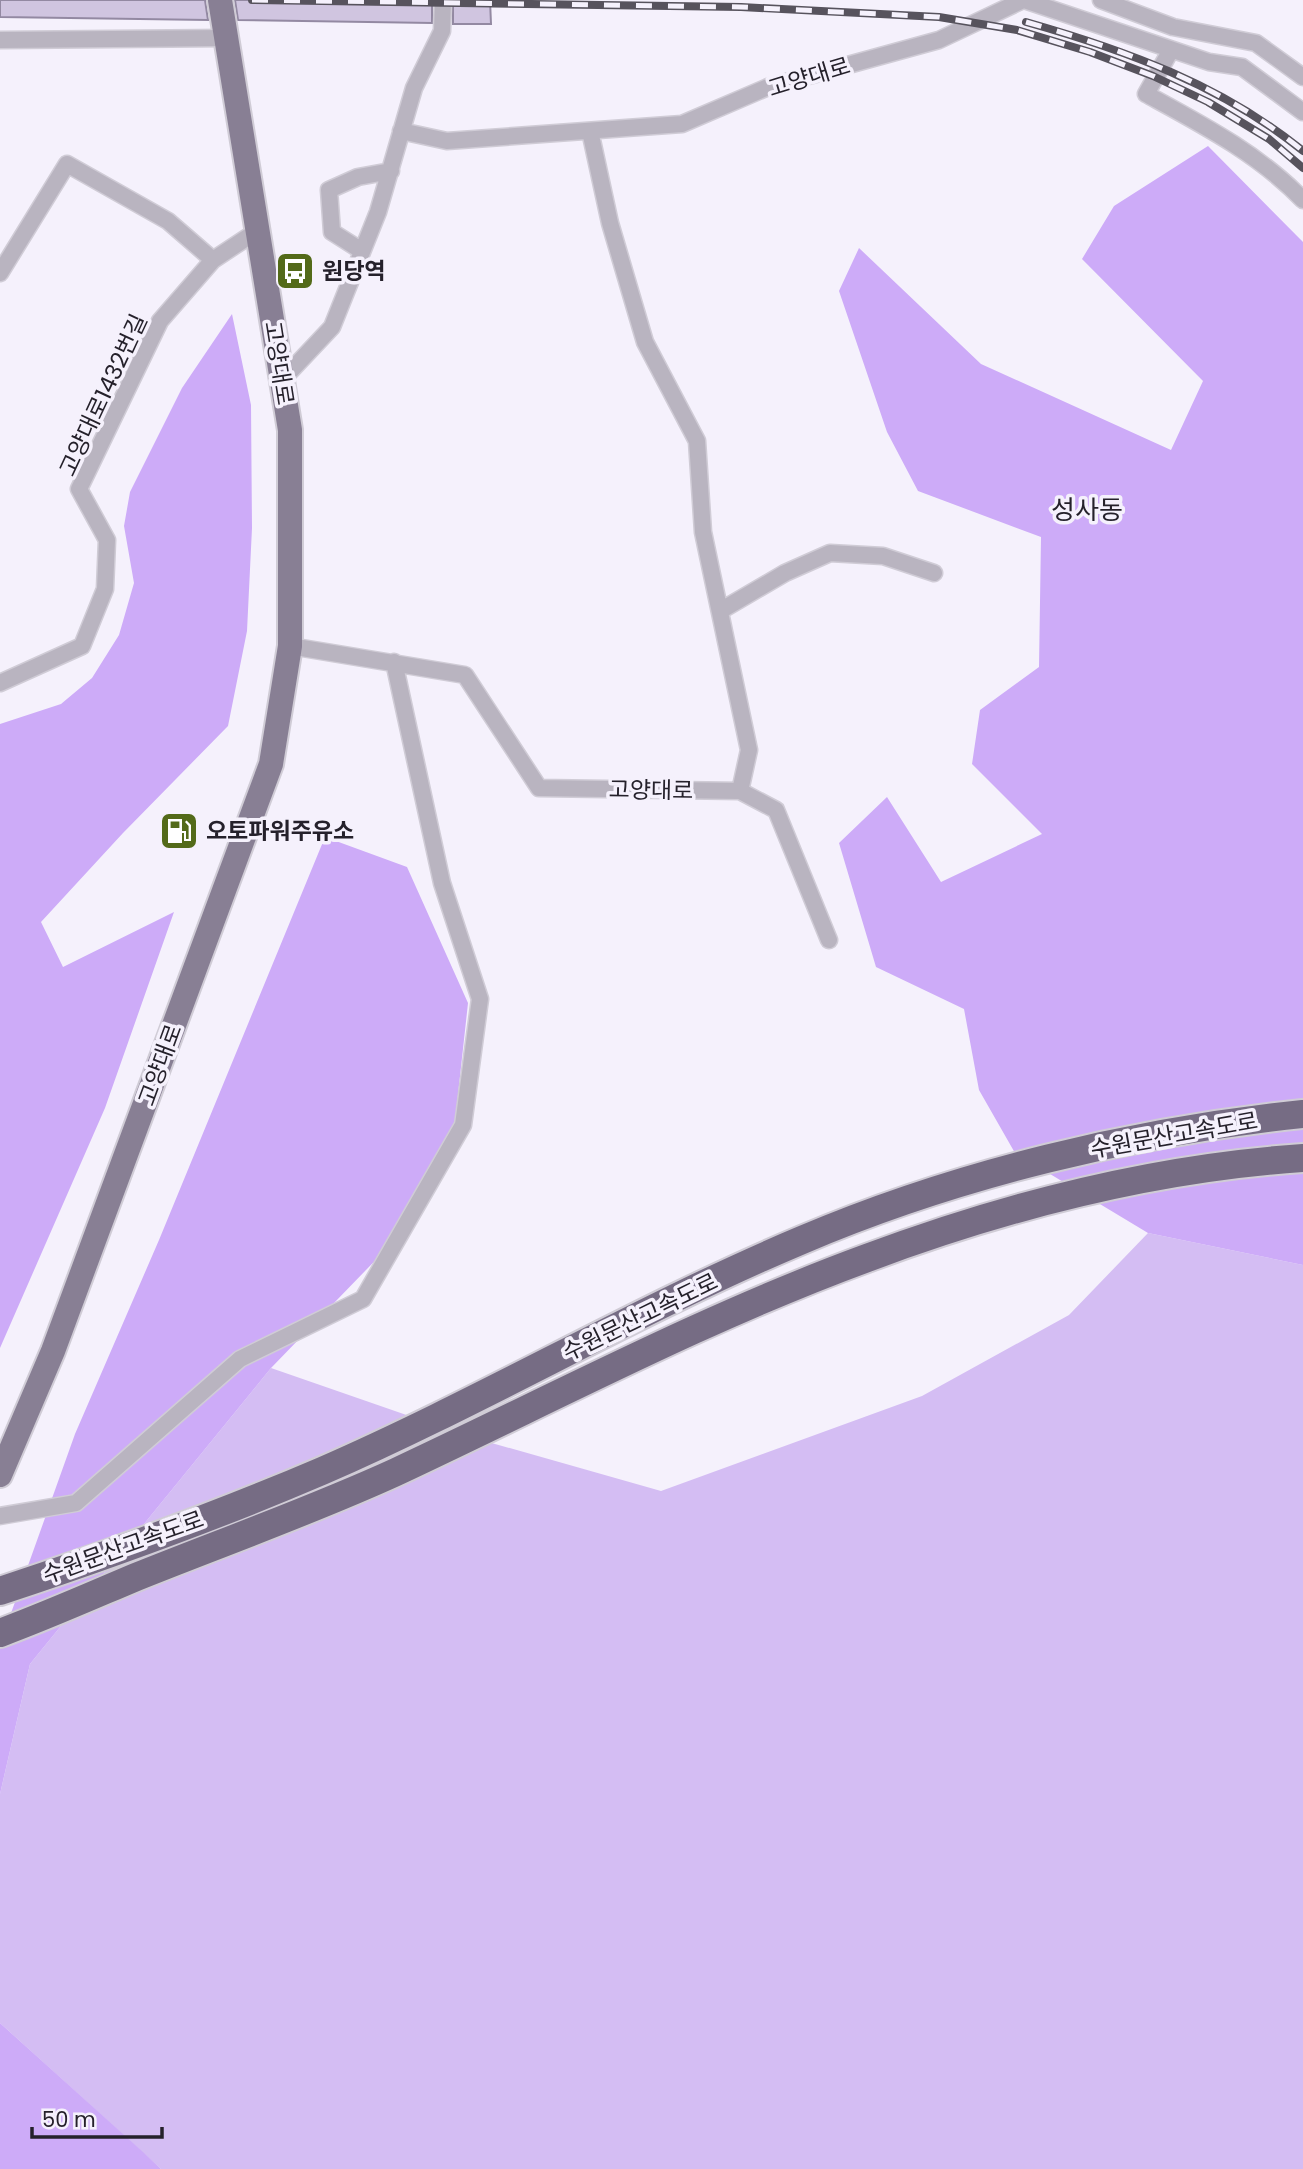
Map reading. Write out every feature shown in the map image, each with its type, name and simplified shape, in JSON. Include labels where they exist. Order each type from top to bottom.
[{"type":"highway","name":"수원문산고속도로","points":[[0,1591],[102,1557],[321,1471],[733,1271],[866,1215],[962,1183],[1086,1151],[1176,1131],[1303,1114]]},
{"type":"highway","name":"수원문산고속도로","points":[[0,1633],[287,1519],[763,1300],[866,1258],[956,1227],[1060,1198],[1171,1174],[1303,1157]]},
{"type":"main road","name":"고양대로","points":[[0,1475],[53,1351],[271,764],[290,646],[290,430],[220,0]]},
{"type":"street","points":[[282,380],[332,327],[391,172],[414,88],[442,31],[443,0]]},
{"type":"street","name":"고양대로","points":[[401,131],[447,141],[682,124],[768,88],[939,40],[1023,0],[1209,62],[1242,67],[1303,112]]},
{"type":"street","points":[[1101,0],[1173,27],[1256,43],[1303,77]]},
{"type":"street","points":[[0,40],[226,38]]},
{"type":"street","points":[[1171,50],[1146,94],[1214,131],[1285,182],[1303,201]]},
{"type":"street","points":[[590,131],[610,223],[645,342],[697,441],[703,532],[749,750],[740,791]]},
{"type":"street","points":[[0,273],[67,164],[168,221],[213,260]]},
{"type":"street","points":[[362,251],[332,232],[329,190],[358,177],[391,172]]},
{"type":"street","name":"고양대로1432번길","points":[[0,683],[82,646],[105,589],[107,540],[79,489],[160,321],[213,260],[257,231]]},
{"type":"street","points":[[720,611],[785,573],[830,553],[883,556],[934,573]]},
{"type":"street","name":"고양대로","points":[[290,646],[465,675],[538,788],[740,791],[776,810],[829,940]]},
{"type":"street","points":[[0,1516],[76,1503],[240,1359],[363,1299],[463,1125],[480,999],[442,883],[394,662]]},
{"type":"shaded area","points":[[1208,146],[1303,242],[1303,1265],[1148,1233],[1015,1153],[979,1090],[964,1009],[876,967],[839,843],[887,797],[941,882],[1042,834],[972,764],[980,710],[1039,667],[1041,537],[918,491],[887,432],[839,291],[859,248],[981,364],[1171,450],[1203,381],[1082,259],[1114,206]]},
{"type":"shaded area","points":[[232,314],[251,405],[252,528],[247,631],[228,726],[123,833],[41,922],[63,967],[174,912],[105,1108],[0,1348],[0,724],[61,704],[92,678],[119,635],[134,583],[124,526],[130,492],[182,388]]},
{"type":"shaded area","points":[[325,837],[407,867],[468,1003],[455,1122],[397,1238],[271,1368],[30,1664],[0,1794],[0,1644],[75,1434],[159,1240]]},
{"type":"shaded area","points":[[1148,1233],[1303,1265],[1303,2169],[161,2169],[0,2023],[0,1794],[30,1664],[271,1368],[467,1436],[661,1491],[922,1396],[1069,1315]]},
{"type":"shaded area","points":[[0,2023],[143,2152],[161,2169],[0,2169]]},
{"type":"building","points":[[0,0],[205,0],[208,20],[0,17]]},
{"type":"building","points":[[235,0],[432,0],[432,23],[238,20]]},
{"type":"building","points":[[453,0],[490,0],[491,24],[453,24]]},
{"type":"railway","points":[[252,0],[741,7],[939,17],[1017,30],[1090,52],[1153,76],[1208,102],[1269,139],[1303,168]]},
{"type":"railway","points":[[1026,22],[1100,45],[1171,72],[1239,107],[1303,151]]},
{"type":"place","name":"원당역","points":[[295,271]]},
{"type":"place","name":"오토파워주유소","points":[[179,831]]},
{"type":"district","name":"성사동","points":[[1087,510]]}]
